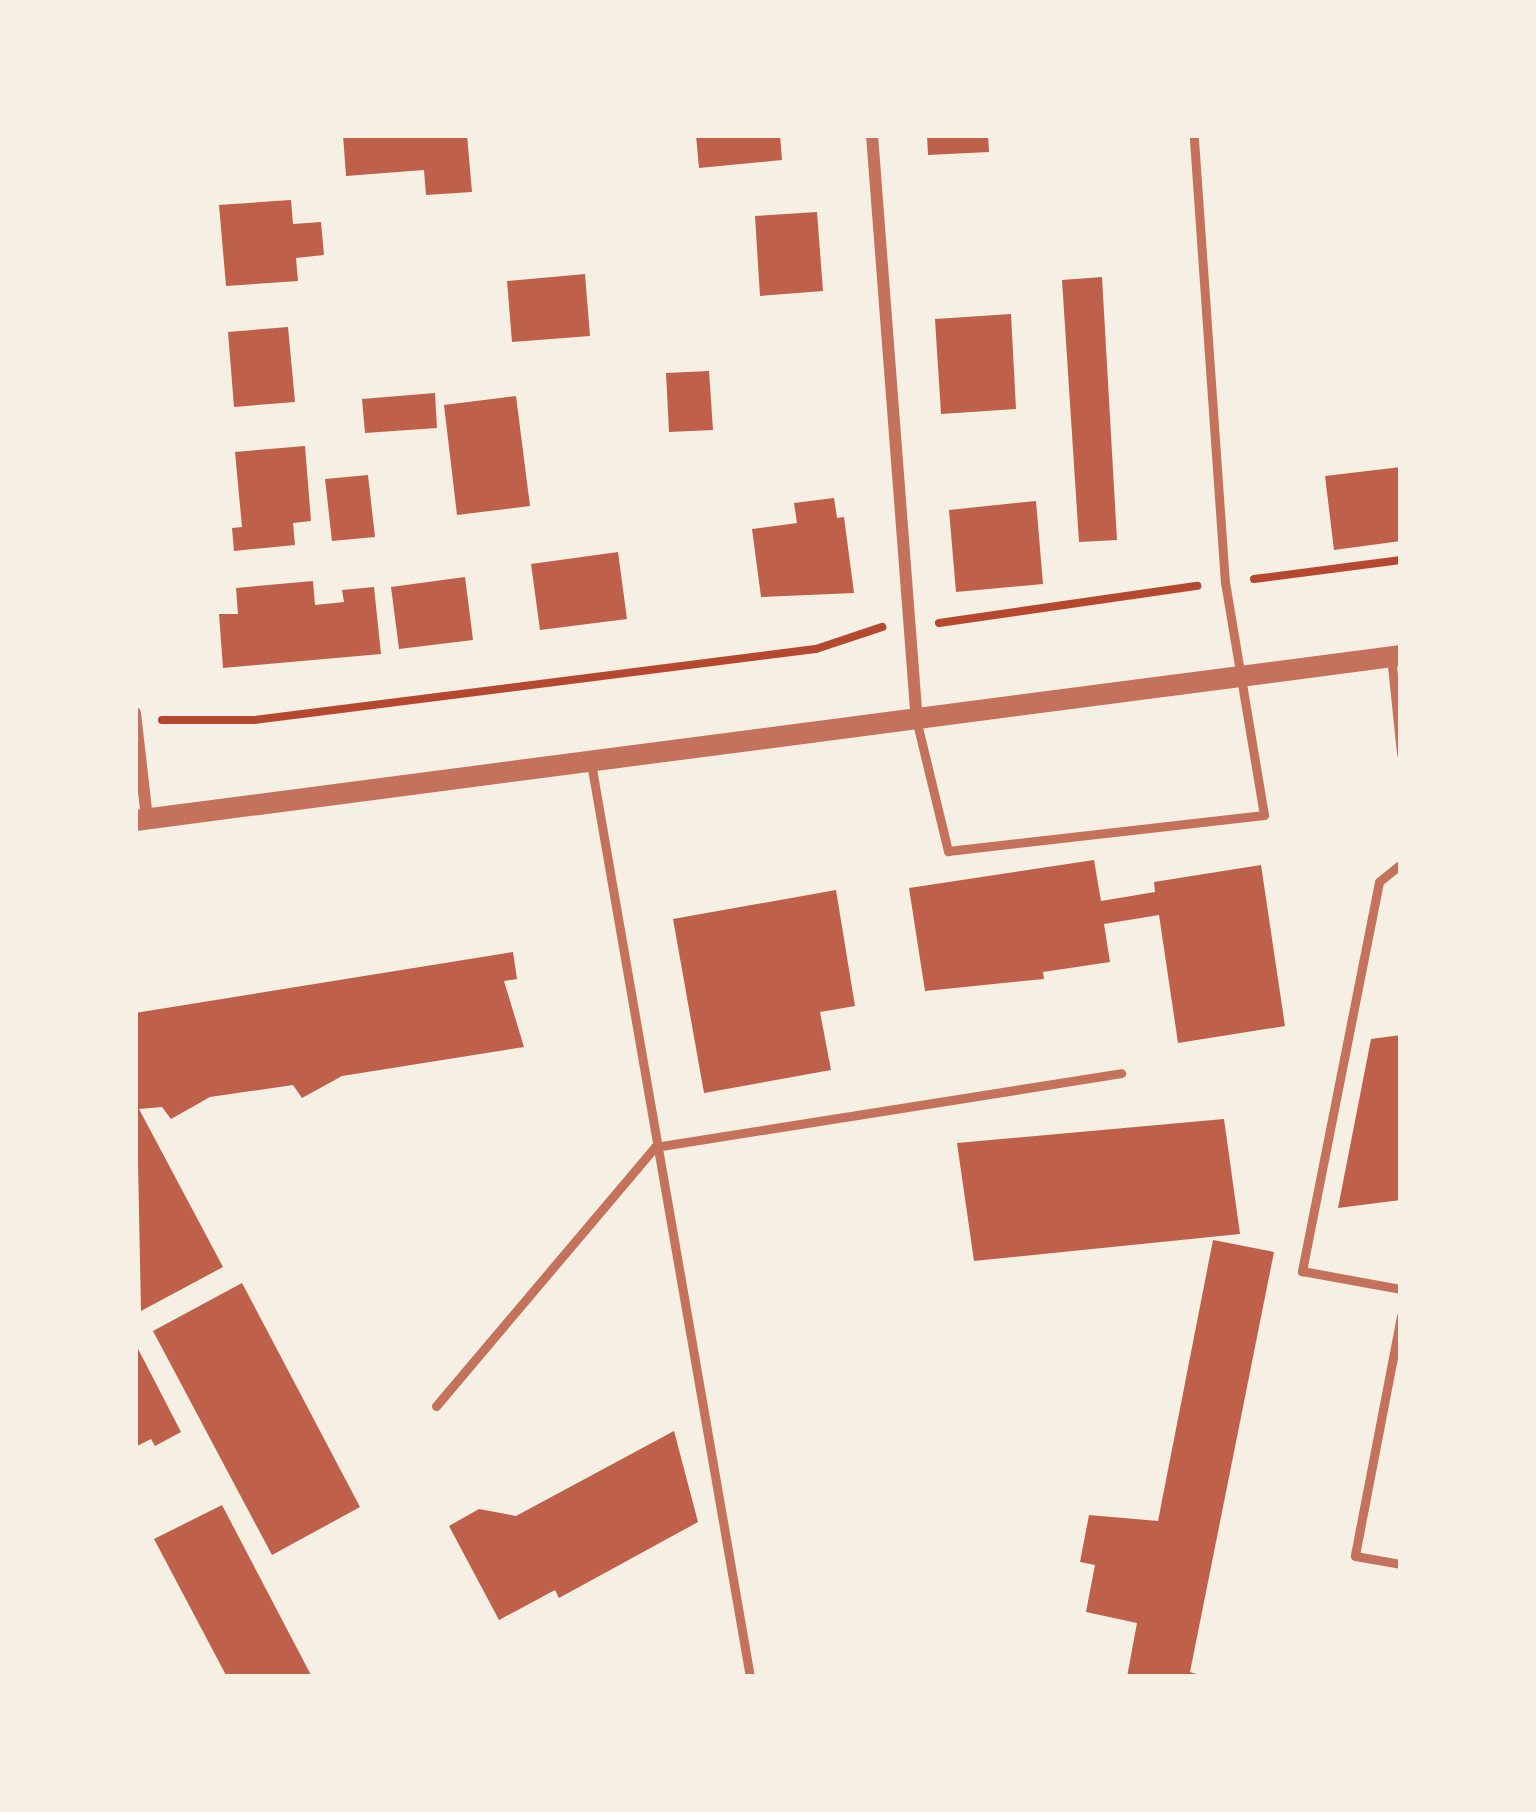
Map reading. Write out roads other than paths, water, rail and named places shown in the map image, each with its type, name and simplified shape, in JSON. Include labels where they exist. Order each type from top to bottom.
[{"type":"street","points":[[872,135],[917,723]]},
{"type":"street","points":[[135,713],[141,819],[917,723],[1239,674],[1396,656]]},
{"type":"lane","points":[[917,723],[948,851],[1264,815],[1226,583],[1194,135]]},
{"type":"lane","points":[[1396,656],[1401,752]]},
{"type":"lane","points":[[592,763],[750,1677]]},
{"type":"lane","points":[[1401,864],[1378,882],[1302,1270],[1401,1289]]},
{"type":"lane","points":[[436,1406],[655,1147],[1121,1073]]},
{"type":"lane","points":[[1401,1316],[1355,1556],[1401,1564]]}]
